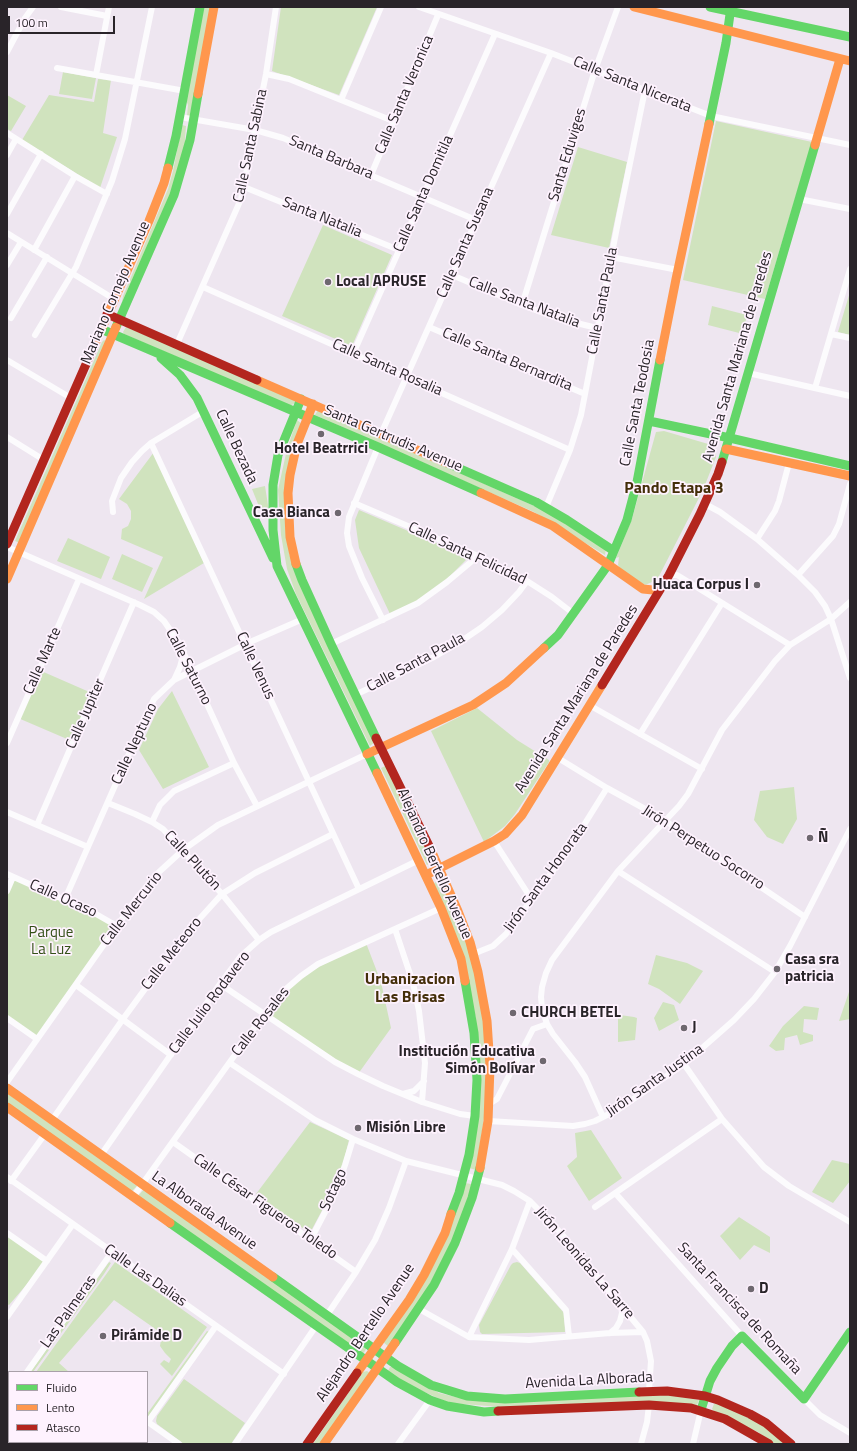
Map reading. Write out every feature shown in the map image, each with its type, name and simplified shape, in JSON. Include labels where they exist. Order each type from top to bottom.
[{"type":"main road","name":"Mariano Cornejo Avenue","points":[[8,540],[164,183],[180,117],[200,7]]},
{"type":"main road","name":"Mariano Cornejo Avenue","points":[[7,579],[174,195],[182,172],[194,120],[214,7]]},
{"type":"main road","points":[[634,7],[850,61]]},
{"type":"main road","points":[[710,7],[730,9],[850,37]]},
{"type":"main road","name":"Calle Santa Teodosia","points":[[367,754],[473,705],[506,683],[558,635],[608,565],[632,503],[678,270],[711,116],[730,9]]},
{"type":"main road","name":"Avenida Santa Mariana de Paredes","points":[[426,875],[494,841],[505,834],[522,815],[558,758],[593,707],[669,575],[705,504],[718,474],[730,438],[840,59]]},
{"type":"main road","name":"Santa Gertrudis Avenue","points":[[108,314],[546,507],[614,551]]},
{"type":"main road","name":"Santa Gertrudis Avenue","points":[[101,329],[378,447],[540,519],[559,530],[643,589],[653,590],[663,586]]},
{"type":"main road","name":"Calle Bezada","points":[[154,352],[190,386],[204,411],[277,566]]},
{"type":"main road","name":"Alejandro Bertello Avenue","points":[[301,399],[278,455],[273,485],[273,530],[277,566],[441,908],[460,958],[469,998],[476,1057],[477,1080],[475,1116],[469,1155],[445,1233],[424,1275],[409,1300],[307,1444]]},
{"type":"main road","name":"Alejandro Bertello Avenue","points":[[313,404],[297,444],[290,475],[288,514],[290,537],[295,560],[302,580],[331,644],[380,748],[440,869],[458,911],[473,954],[481,987],[487,1021],[490,1068],[490,1104],[482,1160],[472,1198],[455,1243],[434,1285],[419,1309],[324,1444]]},
{"type":"main road","points":[[649,421],[850,466]]},
{"type":"main road","points":[[726,449],[850,476]]},
{"type":"main road","name":"La Alborada Avenue","points":[[7,1088],[386,1357]]},
{"type":"main road","name":"La Alborada Avenue","points":[[7,1107],[366,1361]]},
{"type":"main road","points":[[804,1399],[850,1332]]},
{"type":"main road","points":[[701,1410],[710,1381],[717,1368],[732,1346],[742,1336]]},
{"type":"main road","name":"Santa Francisca de Romaña","points":[[742,1336],[804,1399]]},
{"type":"main road","name":"Avenida La Alborada","points":[[386,1357],[419,1379],[447,1391],[467,1396],[505,1399],[649,1391],[667,1391],[705,1396],[750,1414],[766,1423],[791,1444]]},
{"type":"main road","name":"Avenida La Alborada","points":[[366,1361],[402,1386],[430,1400],[458,1408],[484,1412],[648,1405],[686,1407],[701,1410],[725,1419],[769,1444]]},
{"type":"street","points":[[7,52],[25,18],[33,7]]},
{"type":"street","points":[[61,7],[107,16]]},
{"type":"street","points":[[96,75],[109,7]]},
{"type":"street","points":[[35,335],[76,267],[112,181],[125,139],[152,7]]},
{"type":"street","name":"Calle Santa Sabina","points":[[178,344],[238,208],[244,187],[266,74],[276,7]]},
{"type":"street","points":[[341,100],[381,7]]},
{"type":"street","name":"Calle Santa Nicerata","points":[[419,7],[438,15],[550,53],[711,116],[850,145]]},
{"type":"street","name":"Santa Eduviges","points":[[522,305],[595,70],[618,7]]},
{"type":"street","name":"Calle Santa Veronica","points":[[371,175],[438,15]]},
{"type":"street","name":"Calle Santa Domitila","points":[[353,354],[495,34]]},
{"type":"street","name":"Calle Santa Susana","points":[[381,434],[550,53]]},
{"type":"street","points":[[57,68],[185,91]]},
{"type":"street","points":[[266,74],[289,79],[393,121]]},
{"type":"street","name":"Calle Santa Paula","points":[[546,507],[570,450],[585,394],[645,90]]},
{"type":"street","name":"Santa Barbara","points":[[180,117],[255,130],[288,140],[476,220]]},
{"type":"street","points":[[7,133],[75,176],[107,194]]},
{"type":"street","points":[[7,155],[16,139]]},
{"type":"street","points":[[7,214],[40,154]]},
{"type":"street","points":[[34,250],[75,176]]},
{"type":"street","name":"Santa Natalia","points":[[244,187],[399,250]]},
{"type":"street","points":[[799,199],[850,209]]},
{"type":"street","points":[[7,233],[114,299]]},
{"type":"street","points":[[7,265],[21,242]]},
{"type":"street","points":[[11,318],[47,257]]},
{"type":"street","points":[[611,257],[678,270]]},
{"type":"street","points":[[815,388],[850,269]]},
{"type":"street","name":"Calle Santa Natalia","points":[[452,275],[522,305],[560,319],[597,328]]},
{"type":"street","name":"Calle Santa Rosalia","points":[[204,288],[570,450]]},
{"type":"street","name":"Calle Santa Bernardita","points":[[429,327],[585,394]]},
{"type":"street","points":[[831,334],[850,338]]},
{"type":"street","points":[[7,360],[71,398]]},
{"type":"street","points":[[748,373],[850,396]]},
{"type":"street","points":[[112,512],[112,501],[121,478],[132,462],[151,443],[204,411]]},
{"type":"street","points":[[7,437],[44,460]]},
{"type":"street","name":"Calle Venus","points":[[151,443],[359,889]]},
{"type":"street","points":[[378,447],[349,516],[347,533],[349,546],[362,578],[383,620]]},
{"type":"street","points":[[757,538],[775,511],[789,463]]},
{"type":"street","points":[[798,574],[833,536],[839,524],[850,484]]},
{"type":"street","name":"Calle Santa Felicidad","points":[[354,503],[478,556],[527,581],[552,597],[574,614]]},
{"type":"street","points":[[705,504],[720,512],[757,538],[798,574],[815,592],[825,606],[831,619],[850,678]]},
{"type":"street","name":"Calle Saturno","points":[[8,540],[19,552],[134,602],[154,612],[164,621],[184,652],[234,763],[257,806]]},
{"type":"street","points":[[331,644],[418,603],[436,591],[478,556]]},
{"type":"street","points":[[669,575],[677,575],[790,645]]},
{"type":"street","name":"Calle Marte","points":[[7,743],[78,578]]},
{"type":"street","name":"Calle Santa Paula","points":[[355,695],[434,657],[460,642],[482,627],[502,610],[527,581]]},
{"type":"street","name":"Calle Jupiter","points":[[37,825],[134,602]]},
{"type":"street","points":[[603,1117],[585,1077],[547,1024],[542,1008],[541,997],[546,973],[552,960],[618,871],[688,794],[713,746],[726,725],[775,661],[790,645],[831,619],[850,602]]},
{"type":"street","points":[[640,734],[722,603]]},
{"type":"street","name":"Calle Neptuno","points":[[65,899],[154,699],[174,680],[245,645],[303,619]]},
{"type":"street","points":[[174,680],[180,667],[184,652]]},
{"type":"street","points":[[593,707],[702,769]]},
{"type":"street","name":"Calle Mercurio","points":[[7,1082],[136,899],[159,872],[183,850],[218,825],[367,754]]},
{"type":"street","name":"Jirón Perpetuo Socorro","points":[[558,758],[607,788],[665,820],[805,916]]},
{"type":"street","points":[[152,822],[160,805],[174,791],[234,763]]},
{"type":"street","name":"Jirón Santa Honorata","points":[[473,954],[493,946],[500,941],[565,854],[607,788]]},
{"type":"street","name":"Calle Plutón","points":[[108,804],[135,814],[163,829],[222,894],[259,940]]},
{"type":"street","points":[[7,812],[88,847]]},
{"type":"street","name":"Jirón Santa Justina","points":[[488,1121],[573,1126],[585,1124],[603,1117],[630,1102],[684,1064],[734,1020],[754,999],[775,972],[850,829]]},
{"type":"street","name":"Calle Meteoro","points":[[52,1120],[183,937],[222,894],[255,873],[333,834]]},
{"type":"street","points":[[494,841],[532,900]]},
{"type":"street","name":"Calle Julio Rodavero","points":[[101,1155],[241,956],[259,940],[271,932],[419,860]]},
{"type":"street","points":[[618,871],[775,972]]},
{"type":"street","points":[[7,891],[10,875]]},
{"type":"street","name":"Calle Ocaso","points":[[10,875],[65,899],[117,926]]},
{"type":"street","name":"Calle Rosales","points":[[133,1197],[230,1063],[264,1013],[280,994],[318,964],[441,908]]},
{"type":"street","points":[[395,929],[413,983],[419,1011],[425,1063],[422,1102]]},
{"type":"street","points":[[220,984],[335,1062],[370,1080],[422,1102],[460,1114],[475,1116]]},
{"type":"street","points":[[76,985],[171,1055]]},
{"type":"street","points":[[7,1018],[37,1039]]},
{"type":"street","points":[[490,1104],[497,1098],[533,1029],[547,1024]]},
{"type":"street","name":"Jirón Leonidas La Sarre","points":[[230,1063],[315,1120],[353,1139],[406,1161],[502,1185],[530,1201],[560,1232],[643,1332],[647,1341],[651,1361],[649,1391]]},
{"type":"street","points":[[684,1064],[722,1119],[749,1152],[764,1167],[793,1189],[850,1222]]},
{"type":"street","points":[[403,1094],[414,1091],[424,1081]]},
{"type":"street","points":[[595,1207],[616,1194],[722,1119]]},
{"type":"street","points":[[9,1179],[44,1134]]},
{"type":"street","name":"Sotago","points":[[310,1239],[335,1193],[353,1139]]},
{"type":"street","name":"Calle César Figueroa Toledo","points":[[173,1142],[356,1272]]},
{"type":"street","points":[[327,1315],[356,1272],[374,1240],[389,1208],[406,1161]]},
{"type":"street","name":"Calle Las Dalias","points":[[9,1179],[284,1374]]},
{"type":"street","name":"Santa Francisca de Romaña","points":[[616,1194],[742,1336]]},
{"type":"street","points":[[469,1338],[512,1249],[530,1201]]},
{"type":"street","points":[[8,1313],[73,1224]]},
{"type":"street","points":[[7,1233],[47,1261]]},
{"type":"street","points":[[512,1249],[566,1310],[569,1336]]},
{"type":"street","name":"Las Palmeras","points":[[28,1371],[112,1252]]},
{"type":"street","points":[[610,1333],[616,1328],[620,1320],[622,1313],[621,1305]]},
{"type":"street","points":[[419,1309],[469,1338],[529,1340],[610,1333],[643,1332]]},
{"type":"street","points":[[148,1422],[216,1326]]},
{"type":"street","points":[[235,1444],[316,1326]]},
{"type":"street","name":"Santa Francisca de Romaña","points":[[804,1399],[820,1415],[850,1433]]},
{"type":"street","points":[[398,1444],[430,1400]]},
{"type":"street","points":[[641,1444],[647,1422],[648,1405]]},
{"type":"street","points":[[693,1444],[701,1410]]},
{"type":"street","points":[[148,1424],[179,1444]]},
{"type":"green space","points":[[204,7],[211,7],[190,116],[187,116],[188,105],[186,100]]},
{"type":"green space","points":[[281,7],[377,7],[339,95],[272,71]]},
{"type":"green space","points":[[63,72],[96,78],[92,99],[59,94]]},
{"type":"green space","points":[[98,79],[111,80],[103,133],[117,137],[100,188],[22,140],[49,95],[94,102]]},
{"type":"green space","points":[[7,95],[26,106],[11,131],[7,129]]},
{"type":"green space","points":[[716,121],[812,142],[765,299],[683,280]]},
{"type":"green space","points":[[182,125],[186,126],[186,143],[180,171],[117,314],[123,296],[168,189]]},
{"type":"green space","points":[[578,147],[627,162],[609,248],[551,235]]},
{"type":"green space","points":[[323,225],[392,255],[352,346],[282,316]]},
{"type":"green space","points":[[850,292],[850,335],[838,332]]},
{"type":"green space","points":[[712,306],[747,315],[743,334],[708,325]]},
{"type":"green space","points":[[126,327],[295,398],[295,403],[290,406],[124,334],[123,332]]},
{"type":"green space","points":[[104,340],[108,342],[22,544],[15,541]]},
{"type":"green space","points":[[318,410],[541,509],[606,549],[605,555],[534,512],[315,415]]},
{"type":"green space","points":[[297,420],[302,424],[289,476],[289,554],[376,741],[370,746],[296,594],[287,569],[281,535],[278,490],[287,449]]},
{"type":"green space","points":[[664,431],[715,446],[716,457],[703,490],[657,580],[645,585],[622,571],[618,565],[619,557],[616,558],[632,519],[656,432]]},
{"type":"green space","points":[[154,452],[204,563],[144,599],[163,557],[121,539],[122,529],[128,526],[131,519],[131,511],[127,504],[119,499]]},
{"type":"green space","points":[[265,486],[270,518],[264,519],[252,489]]},
{"type":"green space","points":[[359,510],[469,557],[445,581],[417,602],[390,614],[359,548],[355,520]]},
{"type":"green space","points":[[68,538],[110,557],[101,579],[57,561]]},
{"type":"green space","points":[[122,554],[153,568],[142,592],[112,579]]},
{"type":"green space","points":[[39,670],[94,694],[74,742],[18,718]]},
{"type":"green space","points":[[172,691],[209,767],[163,789],[139,750],[158,709]]},
{"type":"green space","points":[[477,708],[517,740],[549,760],[515,814],[505,826],[484,842],[431,731]]},
{"type":"green space","points":[[387,765],[433,862],[427,865],[381,768]]},
{"type":"green space","points":[[794,787],[797,819],[783,844],[767,837],[754,820],[760,791]]},
{"type":"green space","name":"Parque La Luz","points":[[13,877],[117,926],[37,1039],[7,1018],[7,891]]},
{"type":"green space","points":[[442,879],[466,939],[477,981],[485,1026],[486,1105],[476,1170],[469,1168],[476,1018],[434,883]]},
{"type":"green space","points":[[366,943],[381,982],[391,1028],[358,1074],[265,1013],[301,976]]},
{"type":"green space","points":[[656,955],[687,963],[703,971],[680,1004],[659,989],[648,984]]},
{"type":"green space","points":[[850,989],[850,1019],[839,1021]]},
{"type":"green space","points":[[663,1002],[674,1005],[679,1020],[659,1031],[654,1018]]},
{"type":"green space","points":[[804,1006],[819,1008],[817,1020],[804,1019],[803,1032],[813,1035],[813,1041],[800,1045],[797,1035],[785,1038],[784,1050],[776,1051],[769,1046],[783,1026]]},
{"type":"green space","points":[[620,1015],[637,1018],[635,1040],[618,1042],[618,1017]]},
{"type":"green space","points":[[7,1093],[137,1186],[131,1192],[7,1103]]},
{"type":"green space","points":[[310,1122],[349,1140],[343,1164],[333,1190],[311,1231],[308,1232],[256,1194]]},
{"type":"green space","points":[[591,1130],[622,1178],[589,1201],[567,1166],[577,1157],[575,1133]]},
{"type":"green space","points":[[832,1160],[850,1164],[850,1181],[833,1203],[812,1192]]},
{"type":"green space","points":[[465,1183],[471,1184],[471,1189],[454,1237],[440,1266],[420,1301],[389,1347],[383,1342],[414,1298]]},
{"type":"green space","points":[[144,1189],[368,1346],[363,1354],[138,1196]]},
{"type":"green space","points":[[739,1217],[770,1237],[770,1253],[754,1245],[740,1260],[720,1236]]},
{"type":"green space","points":[[7,1233],[47,1261],[9,1305],[7,1304]]},
{"type":"green space","points":[[109,1262],[111,1263],[34,1371],[31,1371]]},
{"type":"green space","points":[[115,1262],[207,1327],[172,1376],[160,1364],[164,1360],[169,1363],[171,1359],[160,1346],[161,1340],[164,1339],[164,1335],[114,1300],[59,1363],[68,1371],[37,1371]]},
{"type":"green space","points":[[517,1262],[520,1263],[564,1313],[565,1332],[482,1334],[480,1332],[479,1325],[511,1265]]},
{"type":"green space","points":[[207,1331],[209,1332],[148,1418],[148,1413]]},
{"type":"green space","points":[[390,1367],[395,1367],[439,1393],[460,1398],[664,1394],[699,1400],[695,1410],[514,1408],[449,1403],[402,1382],[388,1371]]},
{"type":"green space","points":[[367,1371],[370,1373],[322,1444],[313,1444],[363,1372]]},
{"type":"green space","points":[[184,1379],[245,1423],[231,1444],[184,1444],[157,1424],[157,1416]]},
{"type":"green space","points":[[714,1404],[719,1404],[762,1424],[787,1444],[774,1444],[758,1432],[716,1413],[712,1409]]},
{"type":"traffic: fast","points":[[168,168],[176,136],[200,7]]},
{"type":"traffic: fast","points":[[710,7],[850,37]]},
{"type":"traffic: fast","points":[[709,124],[726,43],[731,7]]},
{"type":"traffic: fast","points":[[116,327],[174,195],[190,140],[198,94]]},
{"type":"traffic: fast","points":[[722,462],[815,145]]},
{"type":"traffic: fast","points":[[101,329],[378,447],[481,493]]},
{"type":"traffic: fast","points":[[161,358],[180,375],[197,398],[273,558]]},
{"type":"traffic: fast","points":[[544,648],[558,635],[608,565],[627,520],[637,482],[660,360]]},
{"type":"traffic: fast","points":[[301,399],[278,455],[273,485],[273,530],[277,566],[377,773]]},
{"type":"traffic: fast","points":[[649,421],[850,466]]},
{"type":"traffic: fast","points":[[447,463],[536,502],[567,520],[614,551]]},
{"type":"traffic: fast","points":[[296,564],[331,644],[376,738]]},
{"type":"traffic: fast","points":[[451,1214],[459,1193],[469,1155],[475,1116],[477,1080],[474,1033],[465,981]]},
{"type":"traffic: fast","points":[[395,1343],[434,1285],[455,1243],[472,1198],[480,1168]]},
{"type":"traffic: fast","points":[[170,1223],[397,1382],[430,1400],[447,1406],[484,1412],[498,1411]]},
{"type":"traffic: fast","points":[[273,1277],[398,1366],[431,1385],[467,1396],[505,1399],[639,1392]]},
{"type":"traffic: fast","points":[[701,1410],[710,1381],[717,1368],[732,1346],[742,1336],[804,1399],[850,1332]]},
{"type":"traffic: slow","points":[[198,94],[214,7]]},
{"type":"traffic: slow","points":[[634,7],[850,61]]},
{"type":"traffic: slow","points":[[815,145],[840,59]]},
{"type":"traffic: slow","points":[[660,360],[709,124]]},
{"type":"traffic: slow","points":[[94,346],[149,221],[164,183],[168,168]]},
{"type":"traffic: slow","points":[[7,579],[116,327]]},
{"type":"traffic: slow","points":[[257,380],[447,463]]},
{"type":"traffic: slow","points":[[296,564],[290,537],[288,493],[290,475],[297,444],[313,404]]},
{"type":"traffic: slow","points":[[726,449],[850,476]]},
{"type":"traffic: slow","points":[[481,493],[553,526],[643,589],[653,590],[663,586]]},
{"type":"traffic: slow","points":[[367,754],[473,705],[506,683],[544,648]]},
{"type":"traffic: slow","points":[[426,875],[505,834],[522,815],[602,685]]},
{"type":"traffic: slow","points":[[377,773],[441,908],[461,959],[465,981]]},
{"type":"traffic: slow","points":[[431,850],[470,942],[478,972],[487,1021],[490,1067],[488,1121],[480,1168]]},
{"type":"traffic: slow","points":[[7,1088],[273,1277]]},
{"type":"traffic: slow","points":[[7,1107],[170,1223]]},
{"type":"traffic: slow","points":[[357,1373],[409,1300],[424,1275],[445,1233],[451,1214]]},
{"type":"traffic: slow","points":[[324,1444],[395,1343]]},
{"type":"traffic: jam","points":[[107,314],[257,380]]},
{"type":"traffic: jam","points":[[7,544],[94,346]]},
{"type":"traffic: jam","points":[[602,685],[669,575],[700,514],[722,462]]},
{"type":"traffic: jam","points":[[376,738],[431,850]]},
{"type":"traffic: jam","points":[[307,1444],[357,1373]]},
{"type":"traffic: jam","points":[[639,1392],[667,1391],[705,1396],[718,1400],[750,1414],[766,1423],[791,1444]]},
{"type":"traffic: jam","points":[[498,1411],[649,1405],[691,1408],[725,1419],[769,1444]]},
{"type":"place","name":"Local APRUSE","points":[[328,282]]},
{"type":"place","name":"Hotel Beatrrici","points":[[321,434]]},
{"type":"place","name":"Casa Bianca","points":[[338,513]]},
{"type":"place","name":"Huaca Corpus I","points":[[757,585]]},
{"type":"place","name":"Ñ","points":[[810,838]]},
{"type":"place","name":"Casa sra patricia","points":[[777,969]]},
{"type":"place","name":"CHURCH BETEL","points":[[513,1013]]},
{"type":"place","name":"J","points":[[684,1028]]},
{"type":"place","name":"Institución Educativa Simón Bolívar","points":[[543,1061]]},
{"type":"place","name":"Misión Libre","points":[[358,1128]]},
{"type":"place","name":"D","points":[[751,1289]]},
{"type":"place","name":"Pirámide D","points":[[103,1336]]},
{"type":"district","name":"Pando Etapa 3","points":[[674,489]]},
{"type":"district","name":"Urbanizacion Las Brisas","points":[[410,989]]}]
